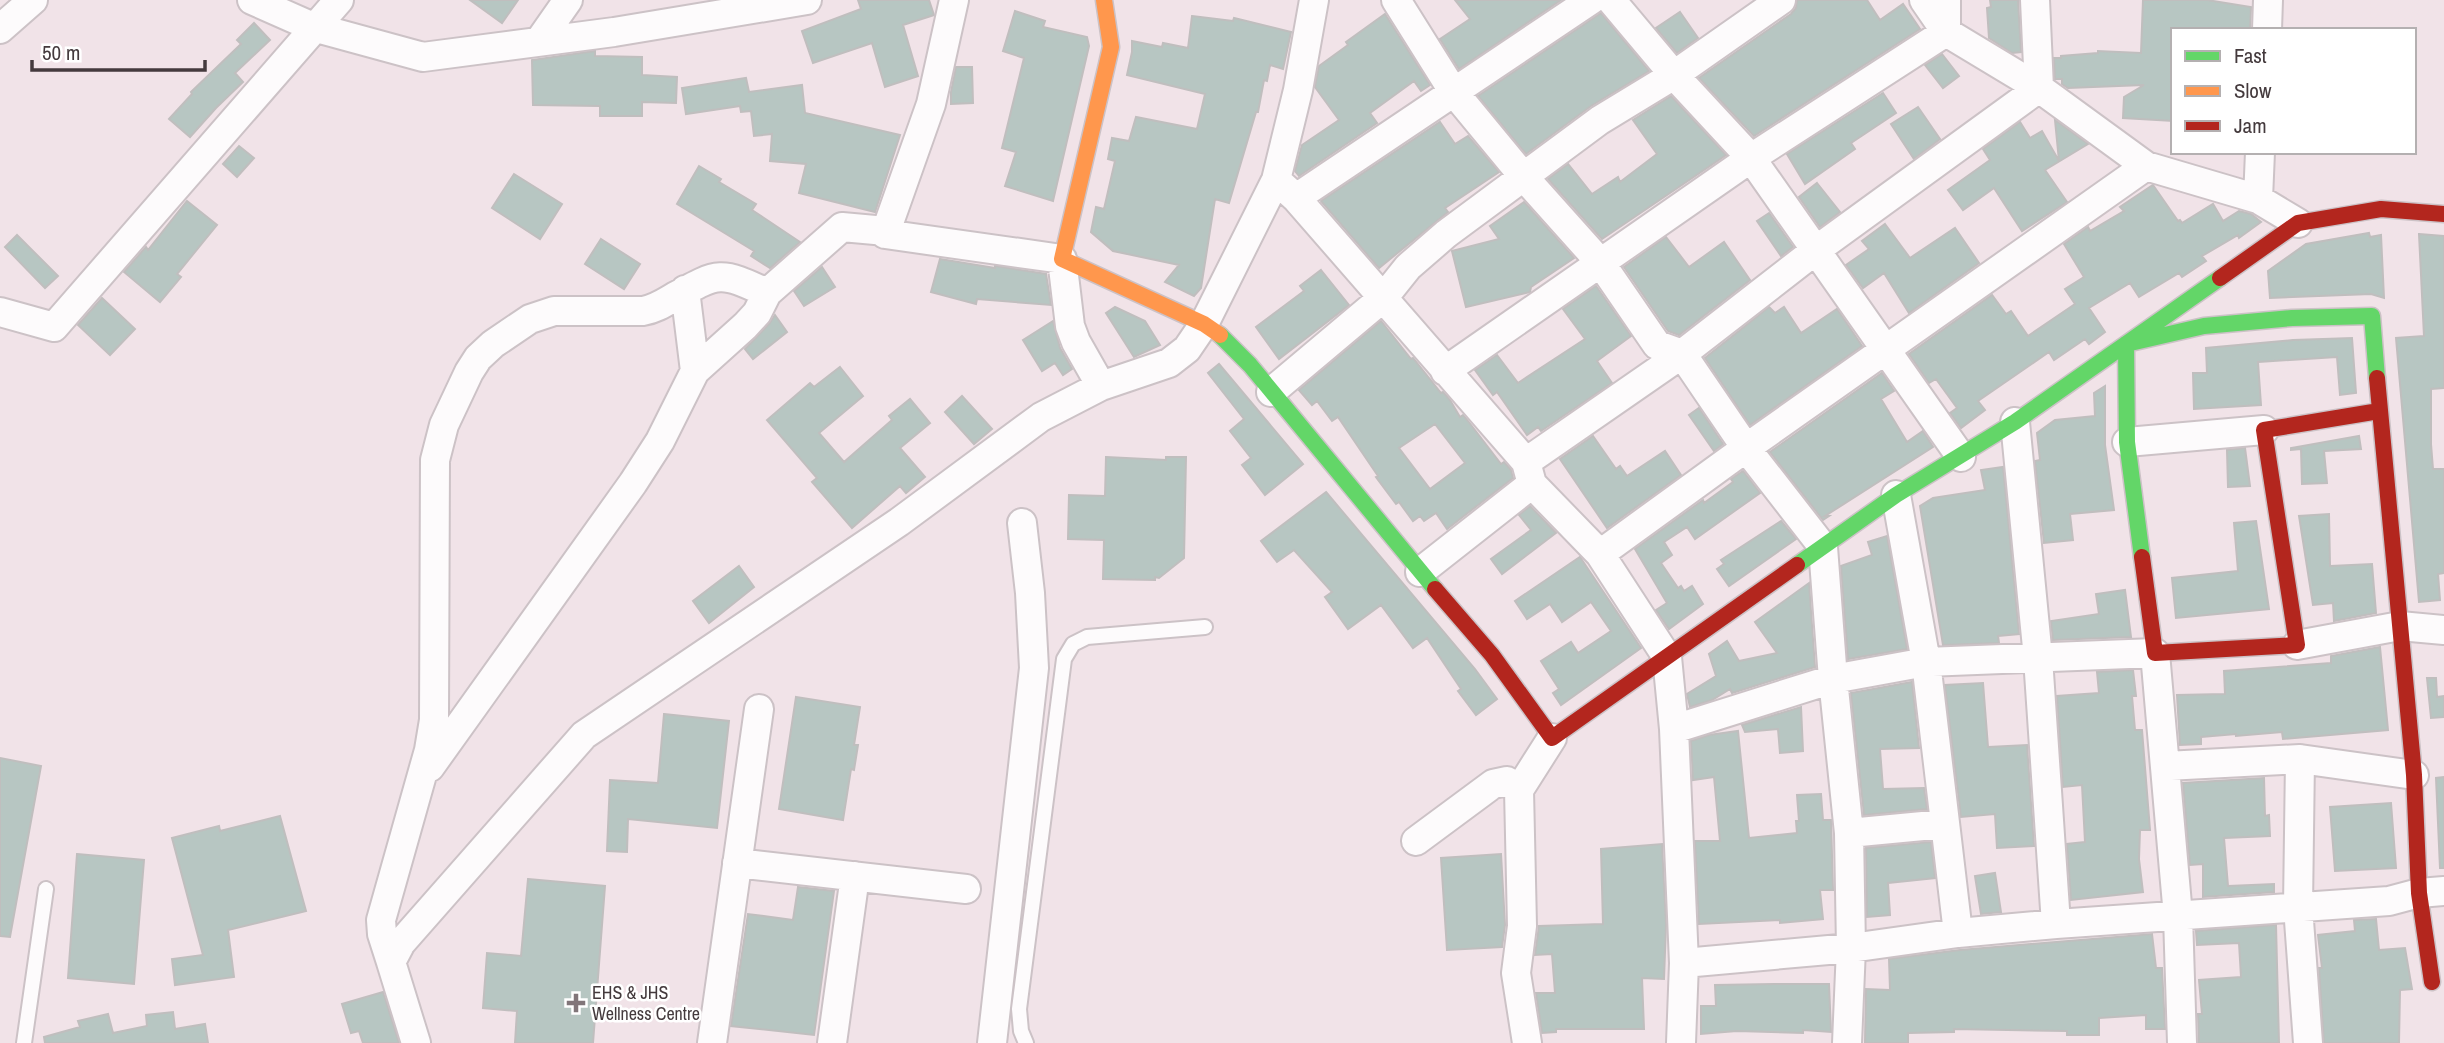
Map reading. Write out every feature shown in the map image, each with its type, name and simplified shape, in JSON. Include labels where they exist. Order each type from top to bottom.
[{"type":"street","points":[[0,29],[33,0]]},
{"type":"street","points":[[252,0],[313,27],[423,57],[614,32],[807,0]]},
{"type":"street","points":[[0,312],[54,327],[339,0]]},
{"type":"street","points":[[540,40],[568,0]]},
{"type":"street","points":[[954,0],[931,104],[885,234],[1062,260],[1204,324],[1223,338],[1250,365],[1420,572],[1492,655],[1552,738]]},
{"type":"street","points":[[1101,386],[1070,326],[1062,260],[1111,47],[1104,0]]},
{"type":"street","points":[[391,962],[401,943],[584,734],[899,522],[1041,416],[1101,386],[1168,363],[1187,349],[1286,189],[1298,90],[1314,0]]},
{"type":"street","points":[[1396,0],[1453,92],[1600,262],[1657,345],[1682,354],[1746,448],[1823,547],[1849,833],[1847,1043]]},
{"type":"street","points":[[1286,189],[1453,92],[1591,0]]},
{"type":"street","points":[[1611,0],[1674,75],[1751,158],[1961,457]]},
{"type":"street","points":[[1271,391],[1384,297],[1408,267],[1436,242],[1600,120],[1674,75],[1781,0]]},
{"type":"street","points":[[1924,0],[1946,32],[2039,88],[2146,166],[2258,199],[2298,223]]},
{"type":"street","points":[[1946,0],[1946,32]]},
{"type":"street","points":[[2035,0],[2039,88]]},
{"type":"street","points":[[2267,28],[2268,0]]},
{"type":"street","points":[[1445,371],[1751,158],[1946,32]]},
{"type":"street","points":[[1420,572],[1529,473],[1816,250],[2039,88]]},
{"type":"street","points":[[2258,199],[2260,154]]},
{"type":"street","points":[[1600,554],[2146,166]]},
{"type":"street","points":[[1286,189],[1384,297],[1529,473],[1600,554],[1667,657],[1674,729],[1684,963],[1681,1043]]},
{"type":"street","points":[[1527,1043],[1516,973],[1522,926],[1519,790],[1552,738],[1896,495],[2015,422],[2298,223],[2381,209],[2444,214]]},
{"type":"street","points":[[421,779],[633,483],[660,441],[695,371],[757,313],[767,293],[842,227],[886,231]]},
{"type":"street","points":[[416,1043],[382,934],[381,920],[429,750],[434,720],[435,460],[444,425],[478,358],[493,344],[542,314],[566,309],[638,312],[649,310],[710,277],[743,282],[767,293]]},
{"type":"street","points":[[685,290],[695,371]]},
{"type":"street","points":[[649,310],[691,337]]},
{"type":"street","points":[[2126,344],[2204,326],[2292,318],[2371,316],[2414,775],[2431,892],[2432,982]]},
{"type":"street","points":[[2126,344],[2127,442],[2155,653],[2166,766],[2178,916],[2182,1043]]},
{"type":"street","points":[[2127,442],[2264,430],[2378,411]]},
{"type":"street","points":[[2015,422],[2038,658],[2056,924]]},
{"type":"street","points":[[2264,430],[2297,645]]},
{"type":"street","points":[[1896,495],[1926,662],[1958,933]]},
{"type":"street","points":[[992,1043],[1034,668],[1030,593],[1021,523]]},
{"type":"street","points":[[1674,729],[1833,679],[1926,662],[2297,645],[2400,626],[2444,630]]},
{"type":"street","points":[[712,1043],[760,709]]},
{"type":"street","points":[[2166,766],[2301,759],[2414,775]]},
{"type":"street","points":[[2301,759],[2298,907],[2308,1043]]},
{"type":"street","points":[[1416,841],[1493,784],[1507,781],[1519,790]]},
{"type":"street","points":[[1849,833],[1944,824]]},
{"type":"street","points":[[737,863],[967,889]]},
{"type":"street","points":[[832,1043],[855,876]]},
{"type":"street","points":[[1684,963],[1850,948],[1958,933],[2056,924],[2389,901],[2431,892]]},
{"type":"lane","points":[[1026,1043],[1021,1031],[1019,1009],[1064,659],[1073,644],[1087,637],[1205,627]]},
{"type":"lane","points":[[24,1043],[46,889]]},
{"type":"building","points":[[470,0],[518,0],[502,23]]},
{"type":"building","points":[[858,0],[929,0],[934,15],[903,25],[918,76],[885,87],[872,43],[813,63],[802,31],[861,9]]},
{"type":"building","points":[[1455,0],[1561,0],[1459,69],[1440,39],[1470,19]]},
{"type":"building","points":[[1797,0],[1867,0],[1880,20],[1903,4],[1920,29],[1754,136],[1699,78],[1791,14],[1796,8]]},
{"type":"building","points":[[1990,0],[2018,0],[2021,52],[2012,53],[1989,38],[1987,8],[1991,7]]},
{"type":"building","points":[[2143,0],[2207,0],[2251,7],[2250,28],[2171,28],[2171,121],[2123,118],[2124,97],[2144,85],[2068,88],[2062,84],[2062,79],[2055,79],[2054,58],[2098,51],[2141,53]]},
{"type":"building","points":[[1015,11],[1045,21],[1043,27],[1087,37],[1089,46],[1053,201],[1005,186],[1016,152],[1002,148],[1024,58],[1003,51]]},
{"type":"building","points":[[1680,12],[1698,38],[1677,53],[1656,28]]},
{"type":"building","points":[[1601,13],[1649,71],[1591,106],[1526,154],[1478,96]]},
{"type":"building","points":[[1385,14],[1430,85],[1421,91],[1414,81],[1370,113],[1377,123],[1299,176],[1295,171],[1302,145],[1339,120],[1315,87],[1319,66],[1348,45],[1346,42]]},
{"type":"building","points":[[1192,16],[1233,21],[1234,18],[1291,32],[1283,69],[1270,65],[1267,81],[1264,80],[1258,112],[1229,203],[1215,199],[1201,288],[1194,296],[1165,282],[1179,265],[1113,251],[1091,232],[1096,207],[1104,209],[1115,161],[1108,159],[1112,138],[1129,141],[1136,117],[1197,129],[1205,94],[1127,75],[1132,41],[1162,47],[1163,43],[1188,48]]},
{"type":"building","points":[[254,23],[270,40],[235,73],[243,82],[190,137],[169,119],[191,92],[241,44],[237,40]]},
{"type":"building","points":[[595,51],[595,56],[642,57],[642,75],[677,77],[676,103],[642,102],[642,116],[600,116],[600,106],[533,105],[532,60]]},
{"type":"building","points":[[1942,54],[1959,76],[1943,88],[1925,65]]},
{"type":"building","points":[[956,67],[972,67],[973,103],[951,104]]},
{"type":"building","points":[[746,78],[749,92],[802,85],[805,113],[900,135],[875,212],[799,193],[806,164],[770,161],[772,134],[754,136],[751,111],[741,112],[740,106],[686,114],[682,88]]},
{"type":"building","points":[[1883,93],[1896,113],[1851,143],[1855,149],[1805,184],[1787,154]]},
{"type":"building","points":[[1671,96],[1726,155],[1602,239],[1548,179],[1568,164],[1592,194],[1618,177],[1620,182],[1657,154],[1633,120]]},
{"type":"building","points":[[1918,107],[1940,139],[1914,159],[1891,124]]},
{"type":"building","points":[[2055,120],[2088,144],[2045,170],[2067,202],[2022,231],[1994,188],[1963,210],[1948,190],[1990,160],[1983,149],[2020,122],[2030,138],[2042,131],[2059,161]]},
{"type":"building","points":[[1440,122],[1455,144],[1468,136],[1499,172],[1445,208],[1448,212],[1379,268],[1321,201]]},
{"type":"building","points":[[239,146],[254,158],[237,177],[223,164]]},
{"type":"building","points":[[699,166],[721,179],[719,182],[756,204],[752,210],[800,242],[770,268],[751,256],[754,251],[677,204]]},
{"type":"building","points":[[514,174],[562,204],[540,239],[492,208]]},
{"type":"building","points":[[1817,183],[1840,212],[1820,227],[1799,197]]},
{"type":"building","points":[[2153,185],[2182,223],[2213,204],[2223,221],[2239,211],[2251,214],[2261,222],[2239,238],[2238,235],[2202,256],[2206,261],[2182,277],[2179,273],[2139,297],[2130,283],[2089,308],[2105,332],[2089,344],[2085,339],[2054,360],[2049,352],[1978,401],[1985,410],[1961,428],[1950,413],[1957,408],[1936,379],[1929,383],[1909,354],[1992,295],[2006,314],[2011,311],[2028,336],[2075,304],[2065,289],[2084,277],[2064,244],[2088,227],[2090,231],[2124,211],[2120,207]]},
{"type":"building","points":[[187,201],[217,225],[177,274],[181,277],[160,302],[124,272],[146,247],[148,250]]},
{"type":"building","points":[[1524,202],[1574,258],[1531,287],[1530,292],[1466,307],[1452,251],[1499,239],[1490,226]]},
{"type":"building","points":[[1769,213],[1793,247],[1781,256],[1757,221]]},
{"type":"building","points":[[1885,224],[1910,258],[1955,228],[1979,263],[1909,313],[1884,273],[1863,288],[1846,265],[1869,249],[1862,241]]},
{"type":"building","points":[[2369,233],[2370,237],[2381,235],[2384,298],[2371,294],[2270,298],[2268,271],[2306,244]]},
{"type":"building","points":[[2419,234],[2444,236],[2444,388],[2431,389],[2431,444],[2433,469],[2444,469],[2444,573],[2438,574],[2440,600],[2419,602],[2396,338],[2424,336]]},
{"type":"building","points":[[17,235],[58,276],[45,288],[5,247]]},
{"type":"building","points":[[1666,237],[1689,267],[1724,242],[1750,280],[1679,335],[1668,331],[1624,267]]},
{"type":"building","points":[[601,239],[640,264],[624,289],[585,264]]},
{"type":"building","points":[[940,259],[1046,274],[1051,305],[977,299],[976,304],[931,292]]},
{"type":"building","points":[[822,267],[835,287],[804,306],[794,291]]},
{"type":"building","points":[[1321,270],[1349,305],[1279,359],[1256,327],[1304,291],[1300,286]]},
{"type":"building","points":[[1596,286],[1631,336],[1597,361],[1612,383],[1541,431],[1538,427],[1527,435],[1497,392],[1493,395],[1475,370],[1497,355],[1518,383],[1585,339],[1563,309]]},
{"type":"building","points":[[102,298],[135,329],[110,355],[78,325]]},
{"type":"building","points":[[1115,307],[1145,321],[1160,345],[1134,357],[1106,313]]},
{"type":"building","points":[[1769,307],[1775,313],[1784,307],[1801,333],[1837,309],[1862,346],[1750,425],[1705,358]]},
{"type":"building","points":[[775,315],[787,332],[753,359],[745,349]]},
{"type":"building","points":[[1053,321],[1060,348],[1072,369],[1063,375],[1055,363],[1042,371],[1023,340]]},
{"type":"building","points":[[1381,321],[1411,359],[1413,358],[1441,393],[1450,400],[1460,417],[1463,415],[1501,464],[1504,462],[1511,470],[1513,478],[1447,529],[1436,513],[1424,521],[1420,516],[1413,521],[1376,477],[1378,476],[1338,417],[1332,421],[1317,401],[1312,405],[1299,390]],"holes":[[[1435,424],[1465,463],[1430,489],[1399,448]]]},
{"type":"building","points":[[2352,338],[2356,393],[2340,395],[2337,357],[2258,362],[2261,405],[2194,409],[2193,373],[2207,373],[2206,348]]},
{"type":"building","points":[[1219,364],[1303,464],[1265,495],[1242,465],[1251,458],[1230,431],[1244,419],[1208,373]]},
{"type":"building","points":[[840,367],[863,396],[819,433],[844,462],[892,420],[889,416],[910,399],[930,423],[900,448],[925,477],[906,493],[900,486],[852,528],[812,482],[817,478],[767,420],[810,383],[814,387]]},
{"type":"building","points":[[1882,373],[1894,391],[1881,399],[1907,442],[1923,431],[1933,447],[1825,516],[1829,516],[1823,520],[1770,452]]},
{"type":"building","points":[[2105,386],[2105,445],[2114,510],[2070,514],[2073,540],[2044,543],[2035,461],[2040,460],[2037,433],[2055,420],[2095,416],[2094,393]]},
{"type":"building","points":[[962,396],[992,429],[974,444],[945,412]]},
{"type":"building","points":[[1699,408],[1723,444],[1714,451],[1689,415]]},
{"type":"building","points":[[1593,436],[1616,469],[1620,466],[1627,476],[1665,451],[1681,475],[1607,528],[1560,459]]},
{"type":"building","points":[[2359,436],[2361,449],[2324,451],[2327,483],[2302,484],[2301,449],[2291,448]]},
{"type":"building","points":[[2245,448],[2250,486],[2228,487],[2227,450]]},
{"type":"building","points":[[1106,457],[1166,460],[1166,457],[1186,457],[1184,558],[1159,578],[1155,577],[1155,580],[1103,579],[1104,540],[1068,539],[1069,495],[1105,496]]},
{"type":"building","points":[[2003,467],[2019,634],[1998,636],[1999,643],[1943,645],[1920,506],[1933,498],[1985,490],[1981,470]]},
{"type":"building","points":[[1743,471],[1760,493],[1695,539],[1687,527],[1664,542],[1672,555],[1661,563],[1678,588],[1681,586],[1684,591],[1692,586],[1703,604],[1669,629],[1656,610],[1667,603],[1635,549],[1703,500],[1704,503],[1733,482],[1731,479]]},
{"type":"building","points":[[1326,492],[1475,669],[1497,699],[1476,715],[1458,691],[1461,689],[1427,638],[1413,648],[1381,605],[1348,629],[1325,597],[1332,592],[1294,550],[1277,562],[1261,541]]},
{"type":"building","points":[[1530,506],[1556,533],[1502,574],[1491,559],[1531,530],[1519,515]]},
{"type":"building","points":[[2329,514],[2330,566],[2372,564],[2376,613],[2334,621],[2333,603],[2313,605],[2299,516]]},
{"type":"building","points":[[1781,521],[1796,539],[1729,586],[1717,569],[1724,564],[1721,560]]},
{"type":"building","points":[[2256,521],[2269,609],[2176,618],[2172,578],[2238,571],[2234,523]]},
{"type":"building","points":[[1887,536],[1907,649],[1848,659],[1841,566],[1872,555],[1868,542]]},
{"type":"building","points":[[1580,557],[1641,648],[1561,705],[1553,693],[1559,689],[1541,661],[1571,642],[1578,653],[1611,631],[1591,602],[1562,622],[1550,604],[1527,619],[1515,601]]},
{"type":"building","points":[[739,566],[754,587],[709,623],[693,601]]},
{"type":"building","points":[[1809,583],[1815,667],[1732,693],[1730,689],[1712,700],[1690,707],[1687,694],[1716,676],[1709,654],[1727,641],[1739,661],[1777,653],[1755,622]]},
{"type":"building","points":[[2125,590],[2131,637],[2053,640],[2051,621],[2099,614],[2096,594]]},
{"type":"building","points":[[2380,647],[2388,730],[2283,739],[2282,732],[2236,734],[2201,737],[2201,744],[2180,745],[2177,695],[2225,694],[2224,671],[2331,663],[2331,656]]},
{"type":"building","points":[[2133,670],[2136,696],[2132,696],[2135,730],[2142,730],[2150,830],[2140,830],[2139,859],[2143,892],[2071,900],[2067,844],[2085,842],[2082,785],[2063,787],[2057,696],[2099,693],[2097,672]]},
{"type":"building","points":[[2427,678],[2436,678],[2437,697],[2444,696],[2444,717],[2431,718]]},
{"type":"building","points":[[1912,682],[1919,748],[1880,749],[1883,789],[1924,788],[1927,809],[1864,815],[1851,693]]},
{"type":"building","points":[[1983,683],[1988,747],[2027,745],[2034,846],[1997,848],[1995,814],[1961,817],[1945,685]]},
{"type":"building","points":[[796,697],[860,707],[854,745],[858,745],[854,770],[851,769],[843,820],[779,809]]},
{"type":"building","points":[[1801,707],[1803,751],[1780,753],[1778,729],[1745,732],[1742,725]]},
{"type":"building","points":[[664,714],[729,721],[717,828],[628,819],[627,852],[607,851],[610,780],[658,783]]},
{"type":"building","points":[[1738,731],[1749,838],[1797,833],[1797,795],[1821,794],[1823,820],[1831,820],[1833,890],[1820,890],[1823,919],[1780,923],[1780,920],[1699,924],[1695,841],[1720,841],[1714,777],[1693,780],[1691,741],[1709,735]]},
{"type":"building","points":[[0,758],[41,766],[10,937],[0,936]]},
{"type":"building","points":[[2444,777],[2444,868],[2440,868],[2436,778]]},
{"type":"building","points":[[2264,778],[2265,816],[2269,815],[2270,836],[2224,838],[2228,886],[2274,884],[2274,892],[2203,897],[2203,864],[2190,865],[2183,783]]},
{"type":"building","points":[[2391,803],[2396,868],[2335,871],[2330,807]]},
{"type":"building","points":[[280,816],[306,911],[228,930],[234,977],[175,985],[172,959],[203,955],[172,838],[219,826],[220,831]]},
{"type":"building","points":[[1931,842],[1935,878],[1888,883],[1890,915],[1867,917],[1866,848]]},
{"type":"building","points":[[1662,844],[1666,925],[1664,979],[1642,978],[1644,1029],[1556,1029],[1556,1032],[1542,1033],[1536,993],[1555,993],[1552,954],[1535,955],[1539,926],[1603,924],[1601,849]]},
{"type":"building","points":[[77,854],[144,860],[134,984],[68,978]]},
{"type":"building","points":[[1501,854],[1505,925],[1502,947],[1447,950],[1441,858]]},
{"type":"building","points":[[1995,873],[2001,912],[1981,914],[1975,876]]},
{"type":"building","points":[[528,879],[605,886],[593,1043],[515,1043],[517,1011],[483,1008],[487,953],[521,956]]},
{"type":"building","points":[[798,887],[834,891],[814,1035],[731,1026],[748,914],[793,920]]},
{"type":"building","points":[[2376,919],[2379,950],[2405,948],[2412,989],[2400,990],[2399,1043],[2324,1043],[2319,968],[2322,968],[2318,935],[2355,931],[2354,920]]},
{"type":"building","points":[[2276,925],[2279,1043],[2199,1043],[2198,1014],[2202,1014],[2199,980],[2241,977],[2239,943],[2197,945],[2196,931]]},
{"type":"building","points":[[2152,934],[2156,968],[2162,968],[2165,1029],[2146,1029],[2146,1015],[2099,1018],[2099,1035],[2067,1035],[2067,1031],[1954,1029],[1954,1032],[1908,1033],[1908,1043],[1865,1043],[1866,989],[1890,990],[1889,959],[1960,950]]},
{"type":"building","points":[[1829,984],[1831,1032],[1737,1031],[1701,1034],[1701,1006],[1716,1006],[1715,985]]},
{"type":"building","points":[[383,992],[399,1043],[363,1043],[359,1031],[351,1033],[342,1004]]},
{"type":"building","points":[[173,1012],[175,1029],[205,1024],[208,1043],[45,1043],[44,1037],[80,1027],[78,1021],[108,1014],[113,1033],[147,1026],[146,1015]]},
{"type":"traffic: fast","points":[[1797,565],[1896,495],[2015,422],[2220,278]]},
{"type":"traffic: fast","points":[[2142,557],[2127,442],[2126,344],[2204,326],[2292,318],[2372,316],[2377,378]]},
{"type":"traffic: fast","points":[[1220,335],[1250,365],[1435,589]]},
{"type":"traffic: slow","points":[[1104,0],[1111,47],[1062,259],[1204,324],[1220,335]]},
{"type":"traffic: jam","points":[[2220,278],[2298,223],[2381,209],[2444,214]]},
{"type":"traffic: jam","points":[[2377,378],[2414,775],[2419,893],[2432,982]]},
{"type":"traffic: jam","points":[[2142,557],[2155,653],[2297,645],[2264,430],[2379,411]]},
{"type":"traffic: jam","points":[[1435,589],[1492,655],[1552,738],[1797,565]]},
{"type":"place","name":"EHS & JHS Wellness Centre","points":[[576,1003]]}]
